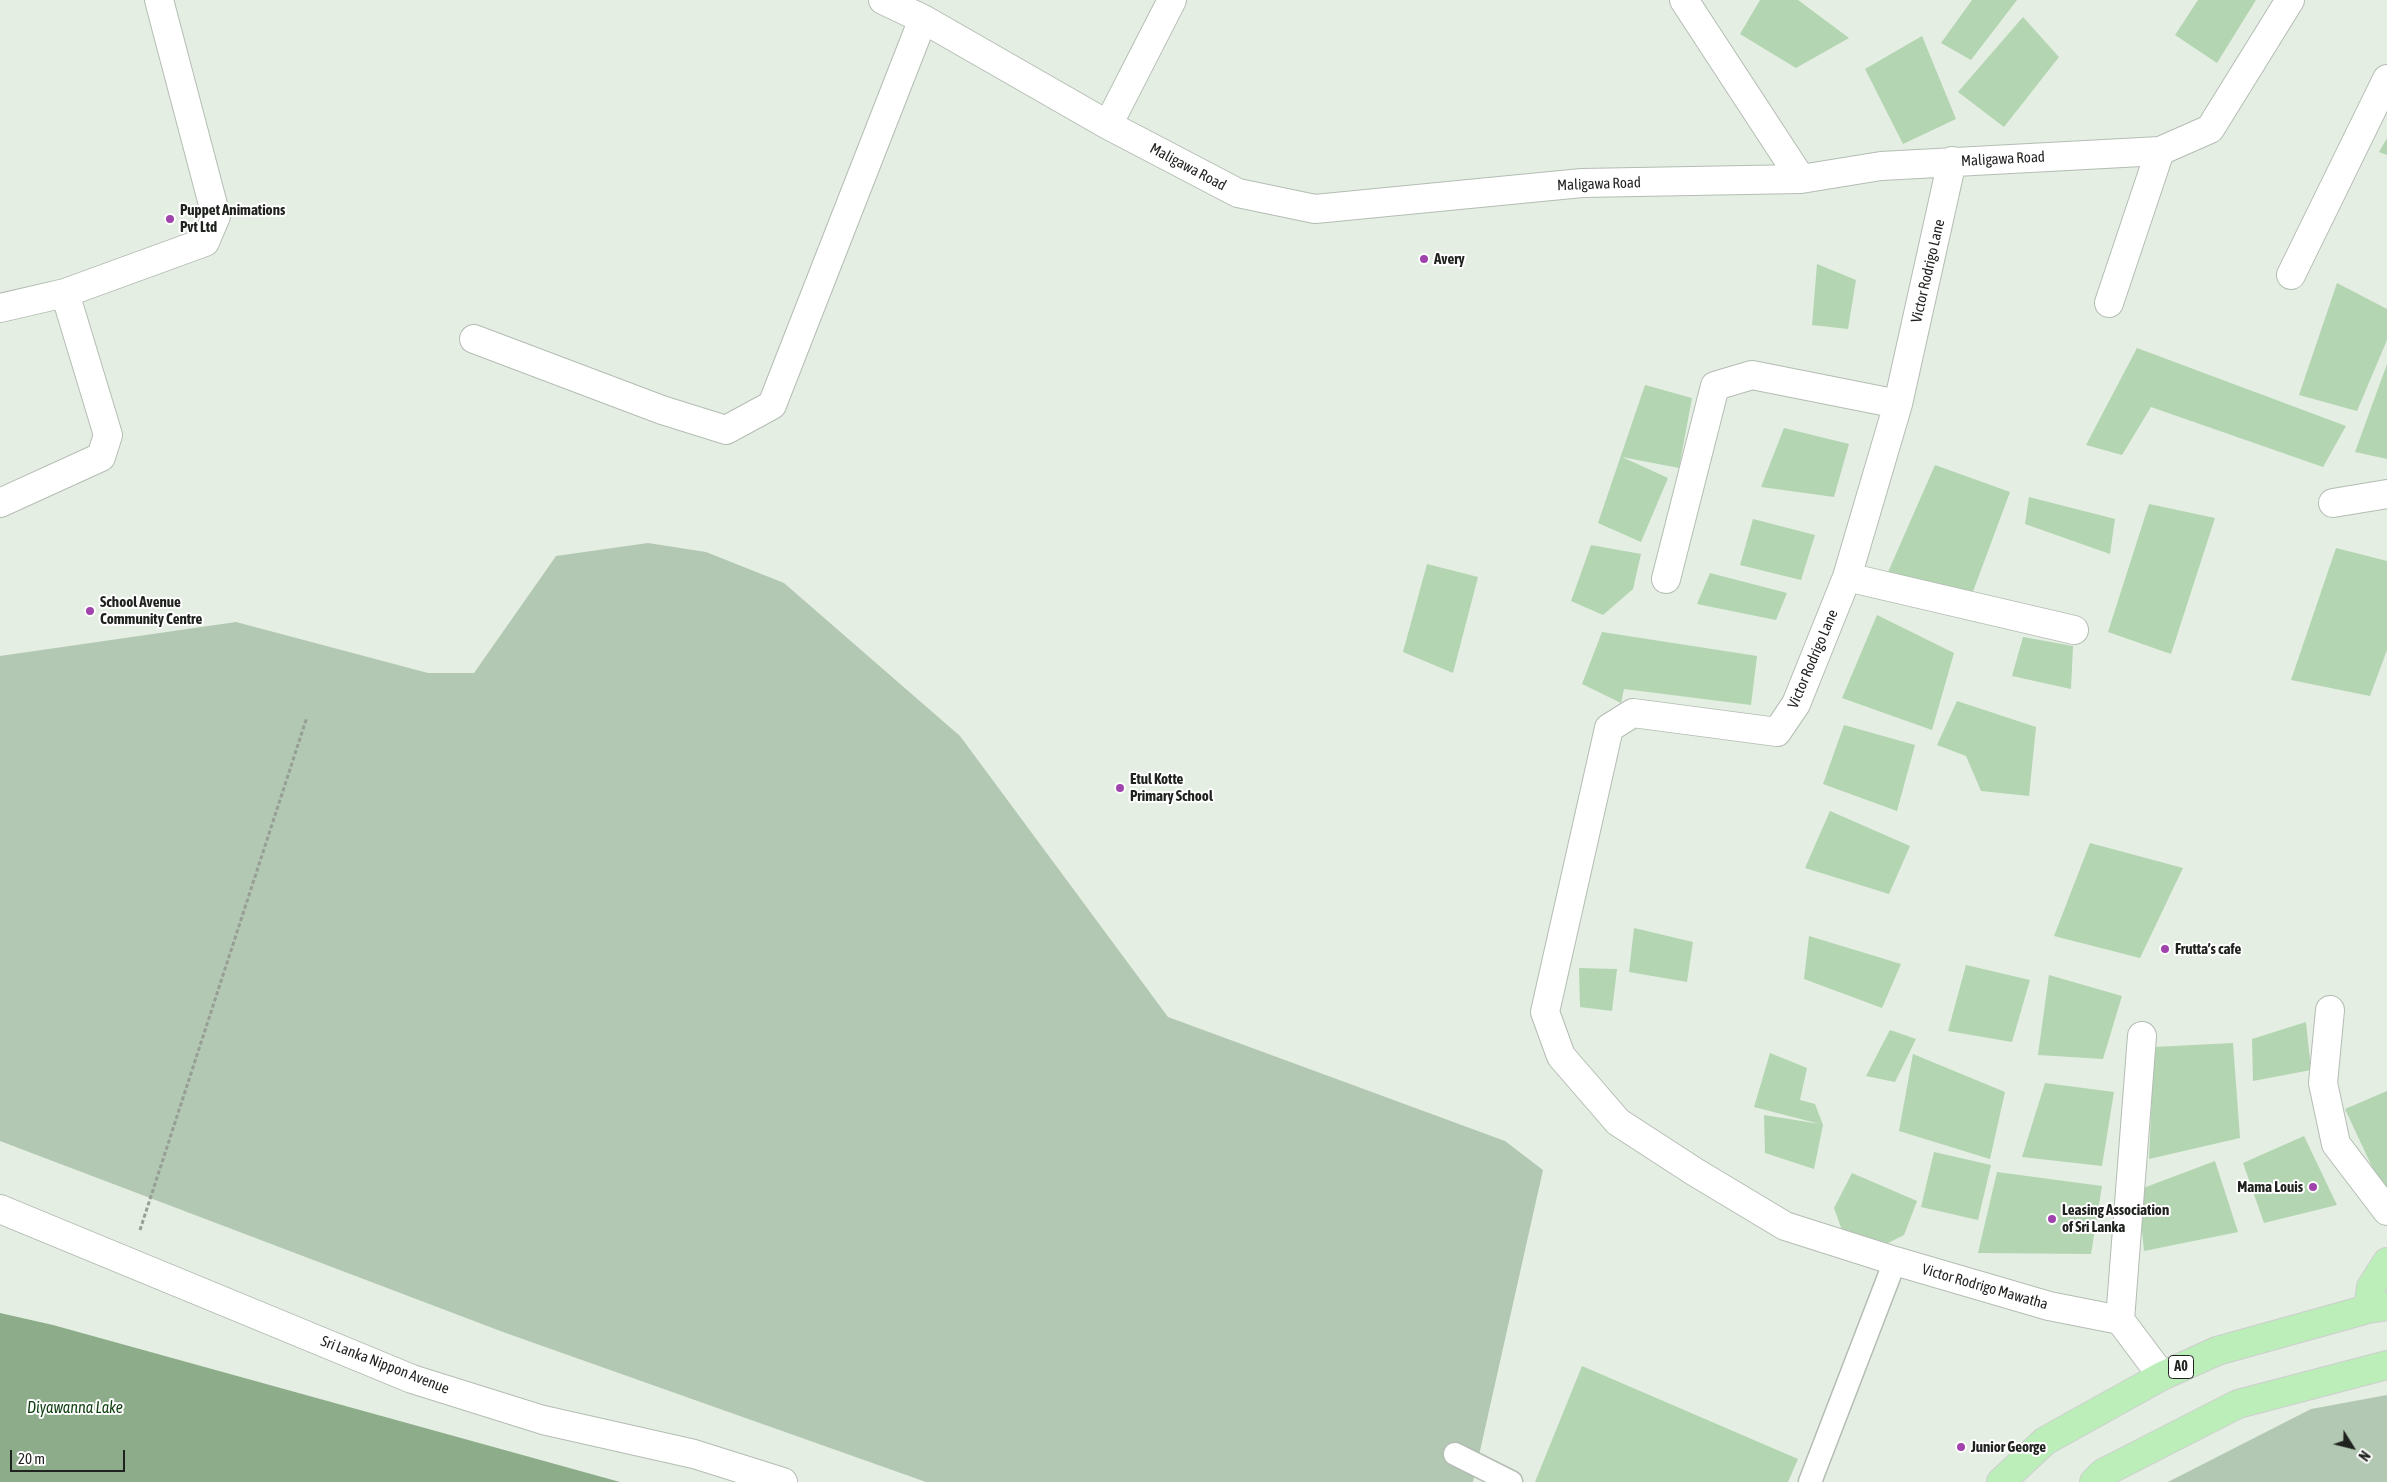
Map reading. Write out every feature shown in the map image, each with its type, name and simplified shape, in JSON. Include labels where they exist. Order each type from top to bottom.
[{"type":"highway","points":[[2378,1308],[2371,1287],[2387,1262]]},
{"type":"highway","name":"A0","points":[[2001,1482],[2045,1441],[2162,1376],[2217,1351],[2378,1308]]},
{"type":"highway","points":[[2094,1482],[2104,1473],[2238,1404],[2387,1365]]},
{"type":"street","points":[[0,308],[65,293],[205,242],[216,216],[159,0]]},
{"type":"street","name":"Maligawa Road","points":[[883,0],[923,19],[1108,125],[1238,193],[1315,209],[1582,182],[1800,179],[1881,166],[2160,151],[2210,129],[2290,0]]},
{"type":"street","points":[[1108,125],[1172,0]]},
{"type":"street","points":[[1684,0],[1800,179]]},
{"type":"street","points":[[474,340],[662,410],[726,430],[772,405],[923,19]]},
{"type":"street","points":[[2291,275],[2387,79]]},
{"type":"street","points":[[2109,304],[2160,151]]},
{"type":"street","name":"Victor Rodrigo Lane","points":[[1545,1012],[1609,728],[1633,713],[1777,732],[1796,704],[1847,577],[1898,404],[1952,161]]},
{"type":"street","points":[[0,503],[101,457],[108,436],[65,293]]},
{"type":"street","points":[[1666,579],[1715,386],[1752,375],[1898,404]]},
{"type":"street","points":[[2332,503],[2387,494]]},
{"type":"street","points":[[1847,577],[2074,630]]},
{"type":"street","points":[[2330,1010],[2323,1083],[2336,1144],[2387,1211]]},
{"type":"street","name":"Victor Rodrigo Mawatha","points":[[1545,1012],[1561,1056],[1618,1122],[1695,1172],[1785,1226],[1895,1261],[2049,1306],[2120,1320]]},
{"type":"street","points":[[2142,1036],[2120,1320],[2162,1376]]},
{"type":"street","name":"Sri Lanka Nippon Avenue","points":[[0,1209],[412,1379],[543,1420],[694,1454],[783,1482]]},
{"type":"lane","points":[[1810,1482],[1895,1261]]},
{"type":"lane","points":[[1455,1454],[1511,1482]]},
{"type":"path","points":[[130,1262],[306,717]]},
{"type":"shaded area","points":[[648,543],[706,552],[784,583],[960,736],[1168,1017],[1505,1141],[1543,1170],[1473,1482],[926,1482],[503,1332],[0,1141],[0,656],[236,622],[428,673],[474,673],[556,556]]},
{"type":"shaded area","points":[[2387,1395],[2387,1482],[2168,1482],[2311,1409]]},
{"type":"water","name":"Diyawanna Lake","points":[[0,1313],[53,1325],[620,1482],[0,1482]]},
{"type":"building","points":[[1760,0],[1798,0],[1849,38],[1796,68],[1740,34]]},
{"type":"building","points":[[1972,0],[2017,0],[1971,60],[1941,43]]},
{"type":"building","points":[[2198,0],[2256,0],[2217,63],[2175,35]]},
{"type":"building","points":[[2023,17],[2059,57],[2004,127],[1958,92]]},
{"type":"building","points":[[1922,36],[1956,119],[1903,144],[1865,69]]},
{"type":"building","points":[[2387,138],[2387,155],[2379,152]]},
{"type":"building","points":[[1817,264],[1856,280],[1848,329],[1812,325]]},
{"type":"building","points":[[2337,283],[2387,309],[2387,340],[2357,411],[2299,395]]},
{"type":"building","points":[[2137,348],[2346,426],[2323,467],[2151,407],[2122,455],[2086,445]]},
{"type":"building","points":[[2387,364],[2387,459],[2355,452]]},
{"type":"building","points":[[1645,385],[1692,398],[1679,468],[1622,457],[1668,478],[1641,542],[1598,523]]},
{"type":"building","points":[[1784,428],[1849,444],[1834,497],[1761,487]]},
{"type":"building","points":[[1935,465],[2010,492],[1968,605],[1885,579]]},
{"type":"building","points":[[2029,497],[2115,519],[2110,554],[2025,524]]},
{"type":"building","points":[[2149,504],[2215,518],[2171,654],[2108,632]]},
{"type":"building","points":[[1753,519],[1815,535],[1801,580],[1740,565]]},
{"type":"building","points":[[1591,545],[1641,554],[1633,589],[1603,615],[1571,601]]},
{"type":"building","points":[[2336,548],[2387,561],[2387,650],[2370,696],[2291,680]]},
{"type":"building","points":[[1427,564],[1478,577],[1453,673],[1403,652]]},
{"type":"building","points":[[1710,573],[1787,593],[1776,620],[1697,604]]},
{"type":"building","points":[[1877,615],[1954,653],[1932,730],[1842,698]]},
{"type":"building","points":[[1602,632],[1757,656],[1751,705],[1624,689],[1621,703],[1582,684]]},
{"type":"building","points":[[2023,637],[2073,646],[2071,689],[2012,676]]},
{"type":"building","points":[[1957,701],[2036,727],[2029,796],[1981,791],[1966,756],[1937,745]]},
{"type":"building","points":[[1844,725],[1915,745],[1897,811],[1823,784]]},
{"type":"building","points":[[1830,811],[1910,846],[1889,894],[1805,868]]},
{"type":"building","points":[[2090,843],[2183,868],[2140,958],[2054,936]]},
{"type":"building","points":[[1634,928],[1693,942],[1687,982],[1629,972]]},
{"type":"building","points":[[1809,936],[1901,964],[1882,1008],[1804,979]]},
{"type":"building","points":[[1966,965],[2030,980],[2012,1042],[1948,1031]]},
{"type":"building","points":[[1579,968],[1617,969],[1612,1011],[1580,1007]]},
{"type":"building","points":[[2049,975],[2122,996],[2103,1059],[2038,1055]]},
{"type":"building","points":[[2306,1022],[2311,1070],[2253,1081],[2252,1039]]},
{"type":"building","points":[[1890,1030],[1916,1039],[1895,1082],[1866,1076]]},
{"type":"building","points":[[2233,1043],[2240,1138],[2149,1159],[2154,1047]]},
{"type":"building","points":[[1770,1053],[1807,1068],[1800,1100],[1815,1104],[1823,1125],[1814,1169],[1765,1153],[1764,1115],[1820,1124],[1754,1107]]},
{"type":"building","points":[[1913,1054],[2005,1092],[1990,1159],[1899,1131]]},
{"type":"building","points":[[2045,1083],[2114,1092],[2102,1166],[2022,1157]]},
{"type":"building","points":[[2387,1091],[2387,1199],[2345,1109]]},
{"type":"building","points":[[2304,1136],[2337,1205],[2264,1223],[2243,1163]]},
{"type":"building","points":[[1934,1152],[1991,1165],[1978,1220],[1921,1207]]},
{"type":"building","points":[[2215,1161],[2238,1232],[2144,1251],[2138,1190]]},
{"type":"building","points":[[1997,1172],[2102,1186],[2091,1254],[1978,1253]]},
{"type":"building","points":[[1852,1173],[1917,1201],[1904,1235],[1882,1246],[1843,1233],[1834,1208]]},
{"type":"building","points":[[1582,1366],[1798,1459],[1788,1482],[1535,1482]]},
{"type":"place","name":"Puppet Animations Pvt Ltd","points":[[170,219]]},
{"type":"place","name":"Avery","points":[[1424,259]]},
{"type":"place","name":"School Avenue Community Centre","points":[[90,611]]},
{"type":"place","name":"Etul Kotte Primary School","points":[[1120,788]]},
{"type":"place","name":"Frutta’s cafe","points":[[2165,949]]},
{"type":"place","name":"Mama Louis","points":[[2313,1187]]},
{"type":"place","name":"Leasing Association of Sri Lanka","points":[[2052,1219]]},
{"type":"place","name":"Junior George","points":[[1961,1447]]}]
